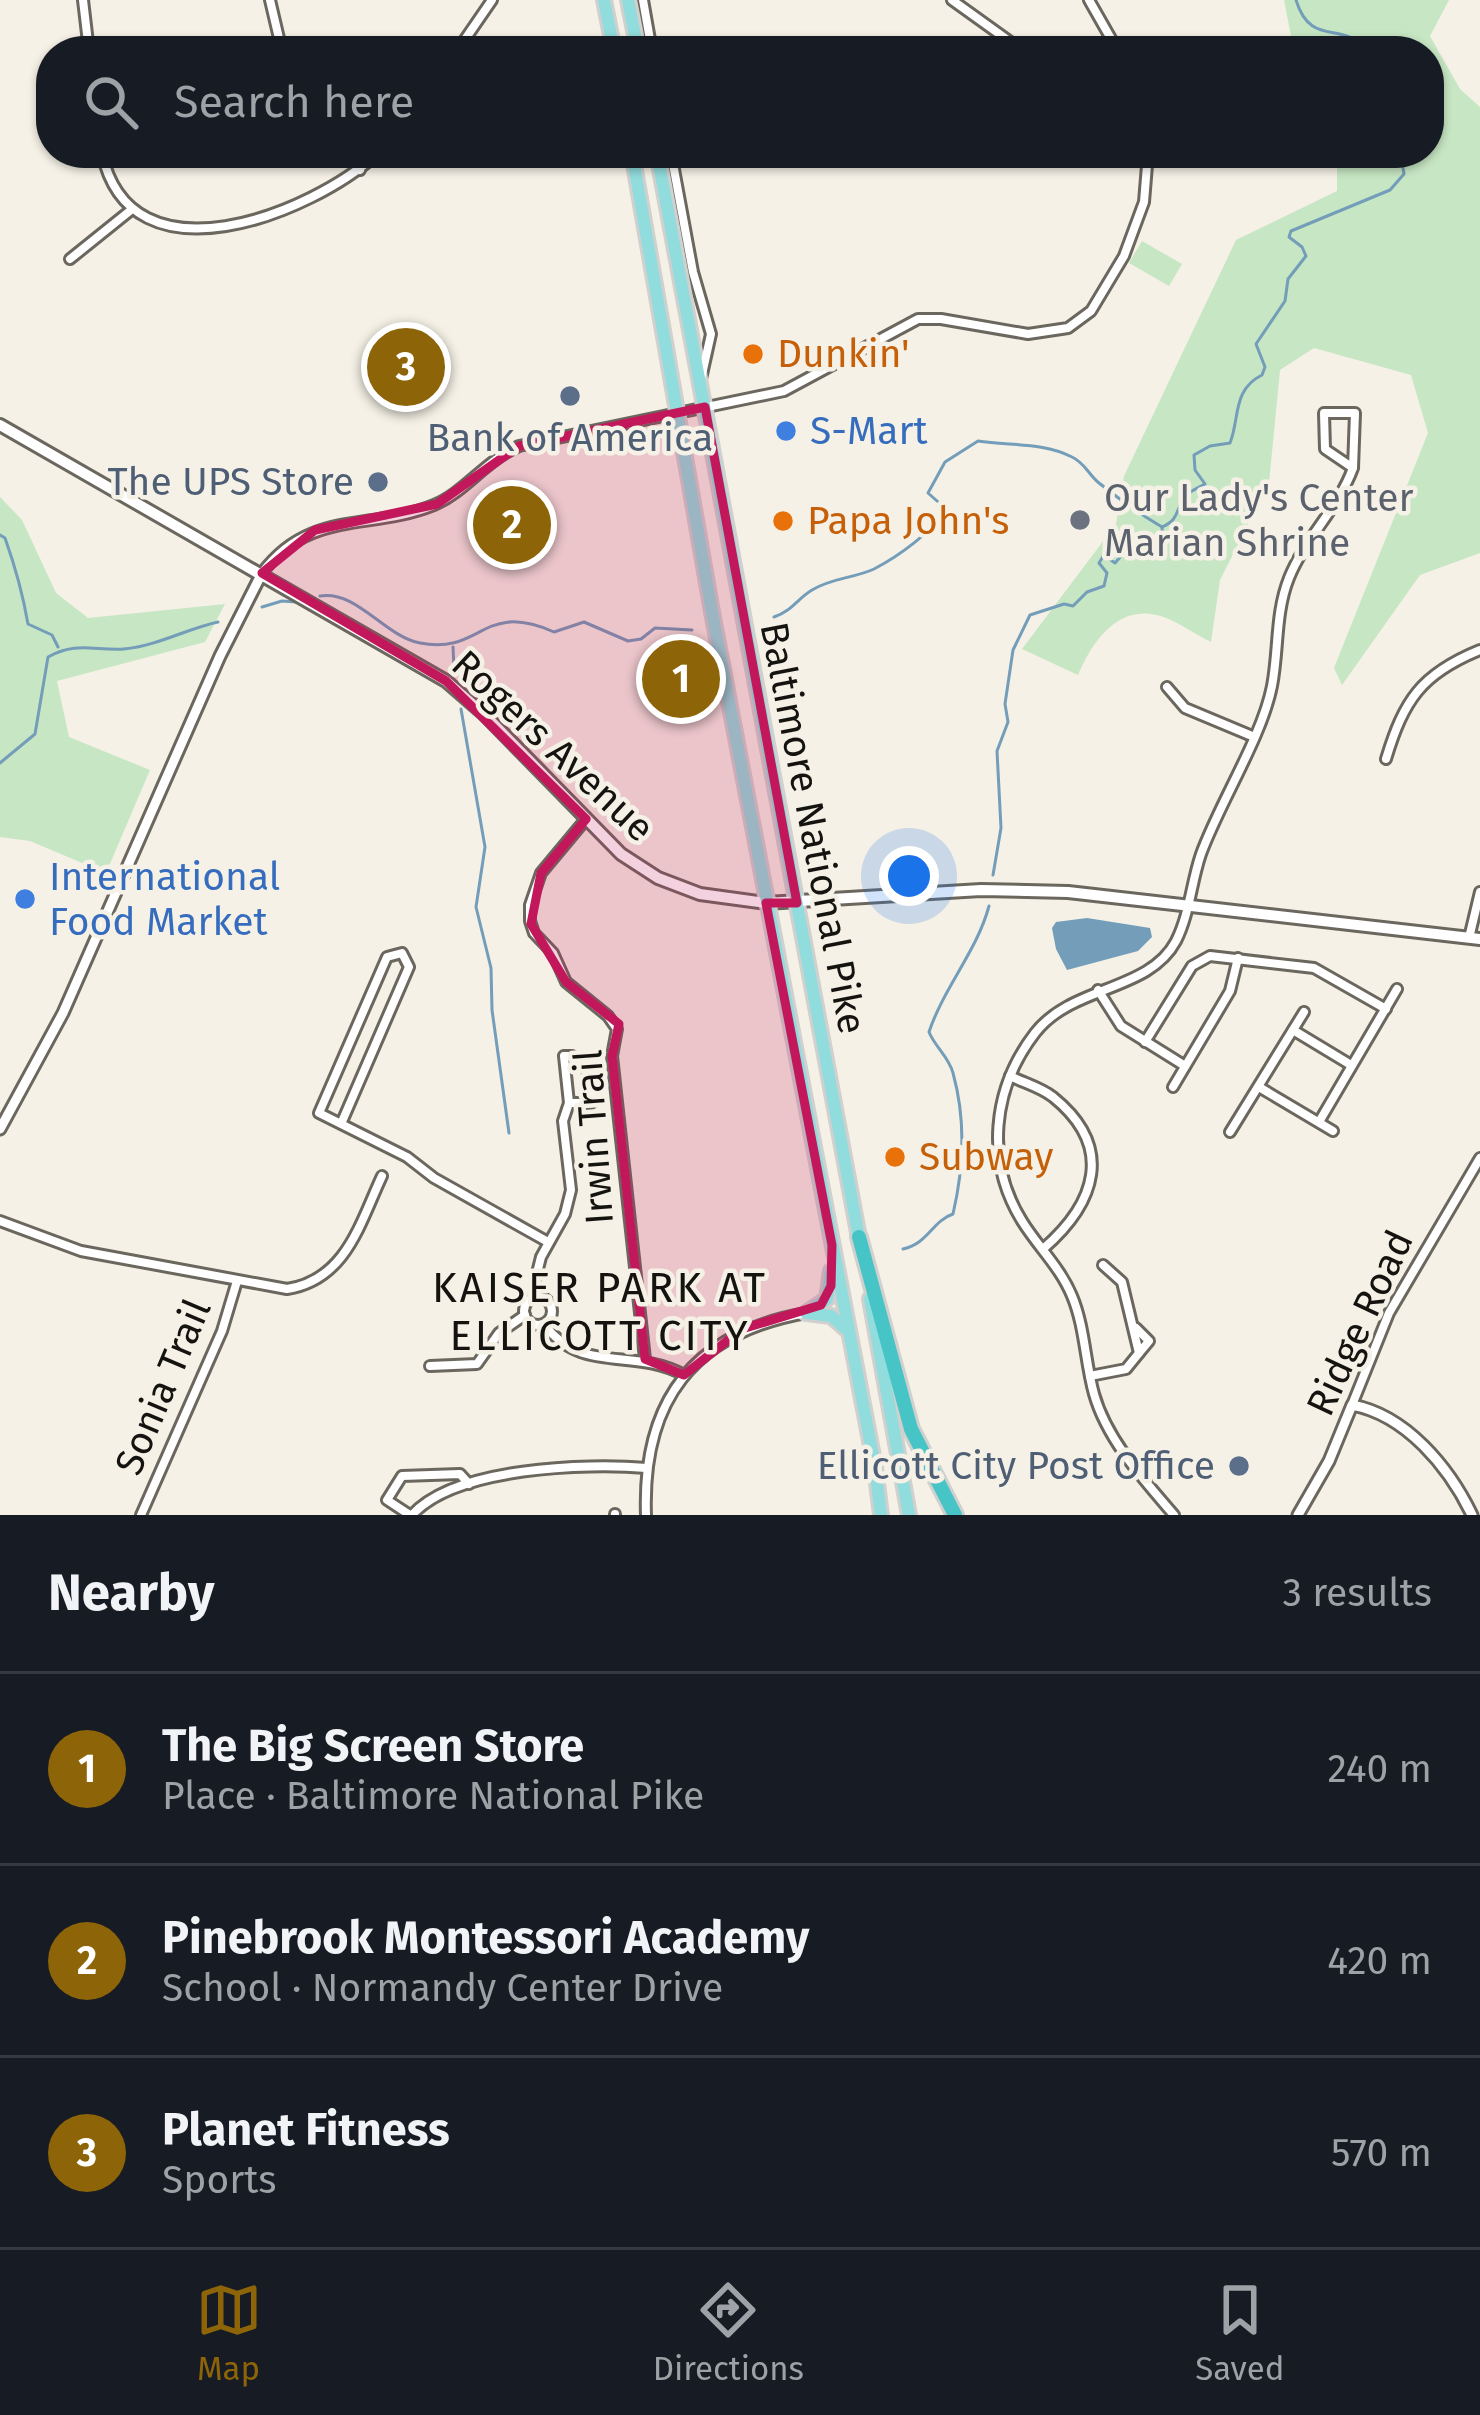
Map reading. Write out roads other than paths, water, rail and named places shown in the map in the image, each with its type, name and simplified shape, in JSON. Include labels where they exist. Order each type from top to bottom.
[{"type":"highway","points":[[859,1237],[911,1430],[956,1515]]},
{"type":"main road","points":[[604,0],[611,36]]},
{"type":"main road","points":[[628,0],[635,36]]},
{"type":"main road","name":"Baltimore National Pike","points":[[635,168],[766,903],[884,1515]]},
{"type":"main road","name":"Baltimore National Pike","points":[[660,168],[909,1515]]},
{"type":"main road","name":"Rogers Avenue","points":[[0,425],[446,681],[621,854],[658,878],[716,898],[766,903],[1004,890],[1068,892],[1474,938]]},
{"type":"main road","points":[[806,1313],[821,1305],[830,1292],[832,1245]]},
{"type":"main road","points":[[806,1313],[831,1316],[848,1331]]},
{"type":"street","points":[[82,0],[87,36]]},
{"type":"street","points":[[270,0],[278,36]]},
{"type":"street","points":[[467,36],[492,0]]},
{"type":"street","points":[[643,0],[649,36]]},
{"type":"street","points":[[952,0],[1002,36]]},
{"type":"street","points":[[1089,0],[1109,36]]},
{"type":"street","points":[[106,168],[130,210],[146,220],[174,226],[249,221],[303,203],[360,170]]},
{"type":"street","points":[[674,168],[693,272],[711,334],[701,381]]},
{"type":"street","points":[[0,1129],[63,1013],[220,656],[262,572],[283,549],[315,530],[437,504],[491,459],[519,446],[784,391],[918,319],[1028,334],[1068,328],[1091,311],[1124,256],[1144,202],[1147,168]]},
{"type":"street","points":[[70,259],[130,210]]},
{"type":"street","points":[[1174,1515],[1126,1455],[1095,1399],[1075,1304],[1064,1276],[1024,1225],[1002,1178],[998,1122],[1010,1076],[1024,1049],[1051,1016],[1154,967],[1172,949],[1189,908],[1202,850],[1272,686],[1279,616],[1289,578],[1353,468],[1355,413],[1324,413],[1324,449],[1353,468]]},
{"type":"street","points":[[1386,759],[1403,711],[1422,684],[1449,663],[1480,650]]},
{"type":"street","points":[[1167,687],[1185,708],[1252,736]]},
{"type":"street","name":"Irwin Trail","points":[[586,819],[541,873],[530,904],[530,921],[566,982],[617,1029],[612,1056],[645,1359]]},
{"type":"street","points":[[1474,938],[1480,892]]},
{"type":"street","points":[[341,1124],[409,967],[402,953],[387,957],[320,1113],[341,1124],[407,1157],[434,1178],[548,1242]]},
{"type":"street","points":[[1145,1042],[1195,961],[1210,956],[1314,968],[1386,1009]]},
{"type":"street","points":[[1173,1088],[1230,991],[1238,958]]},
{"type":"street","points":[[1319,1122],[1397,989]]},
{"type":"street","points":[[1098,990],[1112,1016],[1185,1066]]},
{"type":"street","points":[[1230,1132],[1304,1012]]},
{"type":"street","points":[[1293,1030],[1352,1065]]},
{"type":"street","points":[[536,1297],[537,1269],[565,1214],[571,1190],[562,1121],[569,1103],[564,1056],[587,1066],[591,1102],[569,1103]]},
{"type":"street","points":[[1010,1076],[1057,1101],[1093,1156],[1089,1191],[1060,1235],[1043,1249]]},
{"type":"street","points":[[1259,1087],[1334,1131]]},
{"type":"street","name":"Ridge Road","points":[[1298,1515],[1329,1461],[1389,1313],[1480,1158]]},
{"type":"street","points":[[0,1221],[81,1251],[287,1289],[331,1271],[350,1245],[382,1176]]},
{"type":"street","points":[[1090,1376],[1126,1369],[1139,1353],[1122,1282],[1103,1265]]},
{"type":"street","name":"Sonia Trail","points":[[141,1515],[222,1331],[237,1281]]},
{"type":"street","points":[[536,1297],[552,1305],[544,1324]]},
{"type":"street","points":[[430,1366],[477,1364],[499,1334],[525,1315],[527,1303],[536,1297]]},
{"type":"street","points":[[646,1515],[647,1468],[661,1418],[684,1375],[742,1329],[806,1313]]},
{"type":"street","points":[[525,1315],[532,1323],[544,1324],[572,1349],[598,1357],[645,1359],[684,1375]]},
{"type":"street","points":[[1352,1405],[1370,1408],[1415,1438],[1452,1480],[1472,1515]]},
{"type":"street","points":[[469,1484],[460,1474],[402,1476],[387,1500],[411,1515],[423,1503],[507,1474],[577,1466],[647,1468]]},
{"type":"water","points":[[1087,918],[1150,928],[1152,937],[1138,951],[1067,970],[1052,928],[1056,922]]},
{"type":"waterway","points":[[1296,0],[1310,24],[1348,36]]},
{"type":"waterway","points":[[774,617],[819,586],[874,569],[924,534],[945,508],[928,493],[945,462],[978,441],[1061,452],[1154,522],[1162,527],[1171,522],[1185,497],[1205,484],[1195,470],[1194,455],[1230,443],[1241,397],[1262,375],[1265,367],[1256,344],[1285,301],[1288,279],[1306,256],[1289,237],[1291,231],[1390,190],[1404,174],[1403,168]]},
{"type":"waterway","points":[[993,875],[1001,828],[997,751],[1008,722],[1005,704],[1013,650],[1030,615],[1064,604],[1073,606],[1087,592],[1104,586],[1107,573],[1099,563],[1104,555],[1115,563],[1139,549],[1150,555],[1159,553],[1162,527]]},
{"type":"waterway","points":[[0,535],[12,559],[28,624],[52,635],[58,647]]},
{"type":"waterway","points":[[320,596],[346,600],[407,639],[441,645],[511,622],[554,632],[584,622],[628,641],[641,639],[655,628],[692,630]]},
{"type":"waterway","points":[[262,607],[296,602]]},
{"type":"waterway","points":[[0,763],[35,734],[48,657],[77,648],[136,647],[218,622]]},
{"type":"waterway","points":[[453,647],[454,669]]},
{"type":"waterway","points":[[461,709],[485,847],[476,907],[491,968],[509,1133]]},
{"type":"waterway","points":[[903,1249],[953,1214],[961,1161],[960,1108],[951,1067],[929,1032],[989,906]]},
{"type":"place","name":"Dunkin'","points":[[753,354]]},
{"type":"place","name":"Planet Fitness","points":[[406,367]]},
{"type":"place","name":"Bank of America","points":[[570,396]]},
{"type":"place","name":"S-Mart","points":[[786,431]]},
{"type":"place","name":"The UPS Store","points":[[378,482]]},
{"type":"place","name":"Our Lady's Center Marian Shrine","points":[[1080,520]]},
{"type":"place","name":"Papa John's","points":[[783,521]]},
{"type":"place","name":"Pinebrook Montessori Academy","points":[[512,525]]},
{"type":"place","name":"The Big Screen Store","points":[[681,679]]},
{"type":"place","name":"International Food Market","points":[[25,899]]},
{"type":"place","name":"Subway","points":[[895,1157]]},
{"type":"place","name":"Ellicott City Post Office","points":[[1239,1466]]},
{"type":"district","name":"KAISER PARK AT ELLICOTT CITY","points":[[600,1312]]}]
